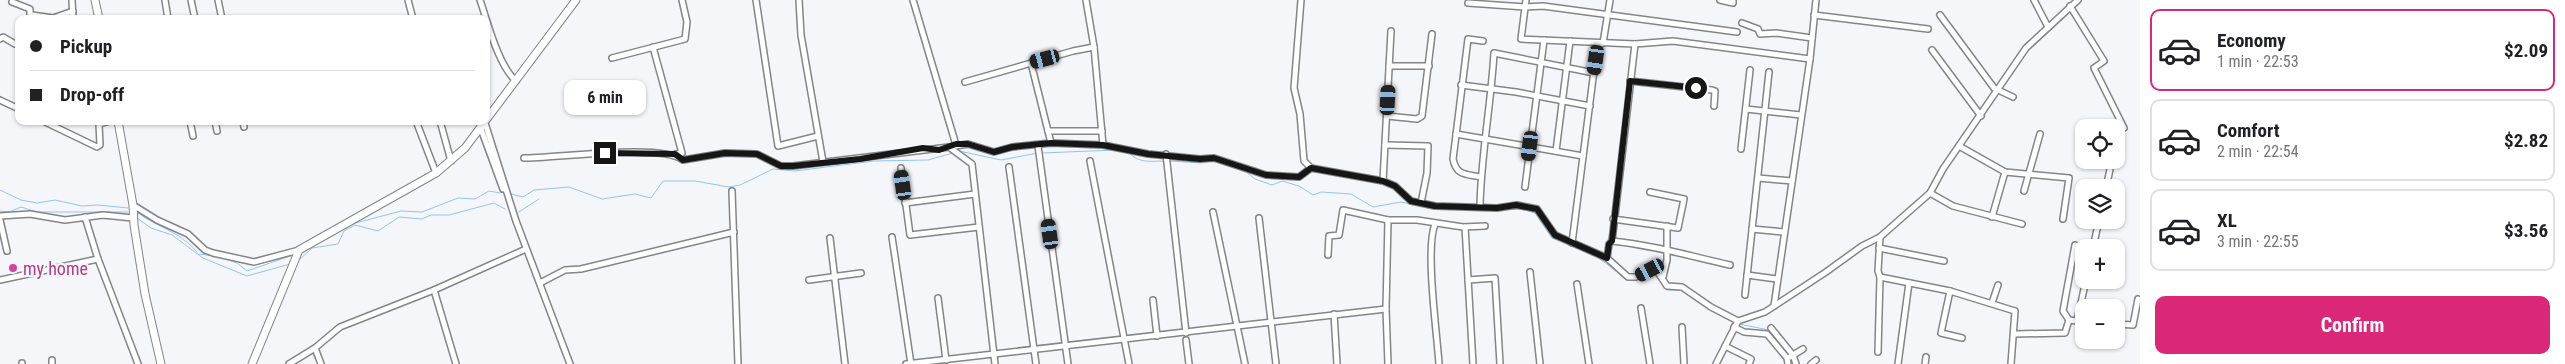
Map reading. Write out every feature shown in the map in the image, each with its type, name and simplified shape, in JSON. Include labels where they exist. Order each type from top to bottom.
[{"type":"main road","points":[[95,0],[98,15]]},
{"type":"main road","points":[[490,116],[576,0]]},
{"type":"main road","points":[[119,125],[133,205],[133,218],[144,294],[161,364]]},
{"type":"main road","points":[[252,364],[299,250],[436,172],[451,161],[483,126]]},
{"type":"street","points":[[72,0],[73,15]]},
{"type":"street","points":[[165,0],[167,15]]},
{"type":"street","points":[[191,0],[194,15]]},
{"type":"street","points":[[218,0],[221,15]]},
{"type":"street","points":[[408,0],[412,15]]},
{"type":"street","points":[[480,0],[485,15]]},
{"type":"street","points":[[612,58],[685,39],[687,22],[682,0]]},
{"type":"street","points":[[756,0],[778,146],[818,136]]},
{"type":"street","points":[[799,0],[801,35],[823,162]]},
{"type":"street","points":[[914,0],[952,147],[972,164],[995,364]]},
{"type":"street","points":[[1086,0],[1094,47],[1103,145]]},
{"type":"street","points":[[1302,0],[1297,29],[1294,88],[1300,114],[1304,161],[1311,168],[1383,181],[1395,186],[1411,201],[1435,206],[1516,205],[1537,209],[1555,235],[1607,258],[1628,277],[1636,277],[1650,270],[1657,271],[1663,277],[1667,286],[1682,287],[1736,324],[1744,332],[1767,334],[1788,361],[1793,355],[1803,349]]},
{"type":"street","points":[[1526,0],[1521,39],[1635,44],[1673,41],[1810,59]]},
{"type":"street","points":[[1572,243],[1598,47],[1604,43],[1610,0]]},
{"type":"street","points":[[1720,0],[1733,3],[1733,0]]},
{"type":"street","points":[[1774,306],[1810,59],[1816,0]]},
{"type":"street","points":[[2034,0],[2048,27]]},
{"type":"street","points":[[1716,364],[1736,324],[1774,306],[1862,246],[1880,237],[1930,193],[1959,146],[1981,116],[1996,89],[2026,48],[2078,0]]},
{"type":"street","points":[[12,2],[30,9],[31,15]]},
{"type":"street","points":[[1468,3],[1525,7],[1543,6],[1608,16],[1667,21],[1737,32]]},
{"type":"street","points":[[2070,6],[2104,61],[2094,68],[2120,119]]},
{"type":"street","points":[[62,15],[73,11]]},
{"type":"street","points":[[1814,15],[1928,29]]},
{"type":"street","points":[[1940,15],[1996,89],[2014,97]]},
{"type":"street","points":[[1742,23],[1758,29],[1760,34],[1776,33],[1812,38]]},
{"type":"street","points":[[490,28],[510,76],[516,81]]},
{"type":"street","points":[[1383,181],[1391,31]]},
{"type":"street","points":[[1387,116],[1417,118],[1422,116],[1432,34]]},
{"type":"street","points":[[0,39],[3,37],[15,44]]},
{"type":"street","points":[[1480,177],[1460,174],[1455,169],[1453,159],[1468,39],[1483,40]]},
{"type":"street","points":[[1525,187],[1544,40]]},
{"type":"street","points":[[1556,151],[1570,42]]},
{"type":"street","points":[[1607,258],[1609,244],[1612,241],[1635,44]]},
{"type":"street","points":[[965,82],[1094,47]]},
{"type":"street","points":[[524,158],[568,154],[682,153],[653,48]]},
{"type":"street","points":[[1932,50],[1981,116]]},
{"type":"street","points":[[1480,206],[1480,177],[1492,88],[1494,54],[1594,74]]},
{"type":"street","points":[[1031,63],[1051,143]]},
{"type":"street","points":[[1389,66],[1429,66]]},
{"type":"street","points":[[1741,149],[1750,70]]},
{"type":"street","points":[[1745,294],[1769,72]]},
{"type":"street","points":[[1630,81],[1712,90],[1714,91],[1714,106]]},
{"type":"street","points":[[1461,85],[1492,88],[1590,106]]},
{"type":"street","points":[[0,100],[15,107]]},
{"type":"street","points":[[1746,109],[1801,114]]},
{"type":"street","points":[[52,125],[98,147],[99,125]]},
{"type":"street","points":[[191,125],[193,136]]},
{"type":"street","points":[[216,125],[217,131]]},
{"type":"street","points":[[418,125],[436,172]]},
{"type":"street","points":[[441,125],[451,161]]},
{"type":"street","points":[[483,126],[526,249],[570,364]]},
{"type":"street","points":[[1048,131],[1102,131]]},
{"type":"street","points":[[1456,134],[1484,137],[1583,156]]},
{"type":"street","points":[[2024,191],[2040,134]]},
{"type":"street","points":[[675,154],[683,160],[725,153],[757,154],[781,166],[968,144],[994,152],[1012,147],[1038,146],[1051,143],[1103,145],[1166,159],[1214,158],[1266,175],[1299,177],[1311,168]]},
{"type":"street","points":[[1385,145],[1428,146],[1428,173],[1421,203]]},
{"type":"street","points":[[1038,146],[1068,364]]},
{"type":"street","points":[[1959,146],[2005,172],[2068,178],[2063,219]]},
{"type":"street","points":[[1166,159],[1186,333]]},
{"type":"street","points":[[1090,162],[1129,364]]},
{"type":"street","points":[[901,168],[910,235],[979,227]]},
{"type":"street","points":[[1009,168],[1036,364]]},
{"type":"street","points":[[1992,217],[2005,172]]},
{"type":"street","points":[[1758,178],[1792,181]]},
{"type":"street","points":[[732,191],[738,364]]},
{"type":"street","points":[[1613,220],[1678,228],[1684,199],[1650,192]]},
{"type":"street","points":[[1930,193],[1953,206],[2022,224]]},
{"type":"street","points":[[906,202],[975,194]]},
{"type":"street","points":[[133,205],[157,220],[188,234],[205,250],[213,253],[254,262],[299,250]]},
{"type":"street","points":[[1328,255],[1329,236],[1340,235],[1343,210],[1388,220],[1417,220],[1465,227],[1485,226]]},
{"type":"street","points":[[1214,212],[1245,364]]},
{"type":"street","points":[[0,216],[21,214],[65,220],[103,215],[133,218]]},
{"type":"street","points":[[85,217],[98,259],[138,364]]},
{"type":"street","points":[[1259,218],[1276,364]]},
{"type":"street","points":[[0,220],[7,251]]},
{"type":"street","points":[[1388,220],[1386,309],[1388,364]]},
{"type":"street","points":[[1435,224],[1432,232],[1432,272],[1439,364]]},
{"type":"street","points":[[1663,277],[1667,260],[1667,226]]},
{"type":"street","points":[[1465,227],[1473,364]]},
{"type":"street","points":[[1752,228],[1784,232]]},
{"type":"street","points":[[540,282],[565,270],[581,269],[734,232]]},
{"type":"street","points":[[892,237],[910,364]]},
{"type":"street","points":[[1878,352],[1880,237]]},
{"type":"street","points":[[830,238],[845,364]]},
{"type":"street","points":[[1612,241],[1645,244],[1658,250],[1666,250],[1730,265]]},
{"type":"street","points":[[2075,245],[2063,303],[2063,311],[2069,320],[2075,321]]},
{"type":"street","points":[[1880,248],[1944,261]]},
{"type":"street","points":[[290,364],[315,348],[340,327],[434,290],[526,249]]},
{"type":"street","points":[[0,280],[98,259]]},
{"type":"street","points":[[1530,272],[1540,364]]},
{"type":"street","points":[[809,280],[861,273]]},
{"type":"street","points":[[1747,275],[1777,279]]},
{"type":"street","points":[[1880,277],[1950,291],[2015,311],[2015,334],[2011,364]]},
{"type":"street","points":[[1468,280],[1495,278],[1500,364]]},
{"type":"street","points":[[1898,364],[1909,283]]},
{"type":"street","points":[[1577,284],[1589,364]]},
{"type":"street","points":[[1992,303],[1998,285]]},
{"type":"street","points":[[434,290],[456,364]]},
{"type":"street","points":[[1950,291],[1941,333],[1962,338]]},
{"type":"street","points":[[938,298],[946,360]]},
{"type":"street","points":[[2125,325],[2133,325],[2138,299],[2140,300]]},
{"type":"street","points":[[1153,300],[1157,336]]},
{"type":"street","points":[[1640,308],[1650,364]]},
{"type":"street","points":[[906,364],[1386,309]]},
{"type":"street","points":[[1334,314],[1337,364]]},
{"type":"street","points":[[2015,334],[2065,333],[2069,320]]},
{"type":"street","points":[[1682,327],[1684,364]]},
{"type":"street","points":[[1771,328],[1793,355],[1796,364]]},
{"type":"street","points":[[1186,340],[1189,364]]},
{"type":"street","points":[[1725,346],[1750,359],[1749,364]]},
{"type":"street","points":[[315,348],[321,364]]},
{"type":"street","points":[[1925,364],[1926,357]]},
{"type":"street","points":[[1811,364],[1816,360]]},
{"type":"waterway","points":[[1042,153],[1115,150]]},
{"type":"waterway","points":[[959,151],[1001,160],[1038,153]]},
{"type":"waterway","points":[[1128,152],[1141,160],[1166,161]]},
{"type":"waterway","points":[[511,194],[523,197],[534,190],[569,187],[602,199],[635,194],[651,198],[663,181],[695,181],[729,187],[740,185],[773,169],[795,171],[874,161],[928,160],[953,153]]},
{"type":"waterway","points":[[1170,161],[1202,163],[1211,160],[1245,171],[1255,179],[1272,185],[1282,181],[1299,186],[1313,195],[1321,192],[1351,194],[1373,207],[1401,202],[1434,209],[1447,209]]},
{"type":"waterway","points":[[0,190],[21,200],[37,203],[55,200],[82,206],[98,205],[128,208]]},
{"type":"waterway","points":[[352,224],[401,211],[422,212],[458,198],[475,199],[489,191],[500,193]]},
{"type":"waterway","points":[[519,212],[539,199]]},
{"type":"waterway","points":[[298,261],[312,248],[338,244],[344,231],[355,225],[378,231],[399,217],[422,219],[431,215],[449,215],[494,203],[505,209]]},
{"type":"waterway","points":[[0,211],[9,212],[21,207],[37,212],[128,212]]},
{"type":"waterway","points":[[1494,210],[1523,209],[1535,213],[1552,238],[1579,248]]},
{"type":"waterway","points":[[138,213],[176,234],[197,252]]},
{"type":"waterway","points":[[137,218],[151,228],[172,235],[203,258],[247,276],[290,264]]},
{"type":"waterway","points":[[199,254],[215,256]]},
{"type":"waterway","points":[[226,259],[237,263],[247,271],[293,255]]},
{"type":"waterway","points":[[1596,256],[1625,278]]},
{"type":"waterway","points":[[1629,280],[1637,280],[1652,273]]},
{"type":"waterway","points":[[1660,280],[1667,290],[1683,290]]},
{"type":"waterway","points":[[1700,303],[1718,313]]},
{"type":"waterway","points":[[1739,324],[1769,330],[1789,356]]},
{"type":"place","name":"my home","points":[[13,268]]},
{"type":"route","points":[[605,153],[675,154],[683,160],[725,153],[757,154],[781,166],[793,166],[860,159],[923,148],[939,150],[956,144],[968,144],[994,152],[1012,147],[1038,146],[1051,143],[1103,145],[1148,154],[1166,154],[1200,159],[1214,158],[1266,175],[1299,177],[1306,174],[1311,168],[1383,181],[1395,186],[1411,201],[1435,206],[1497,208],[1516,205],[1537,209],[1555,235],[1592,249],[1607,258],[1609,244],[1612,241],[1615,199],[1630,81],[1696,88]]}]
